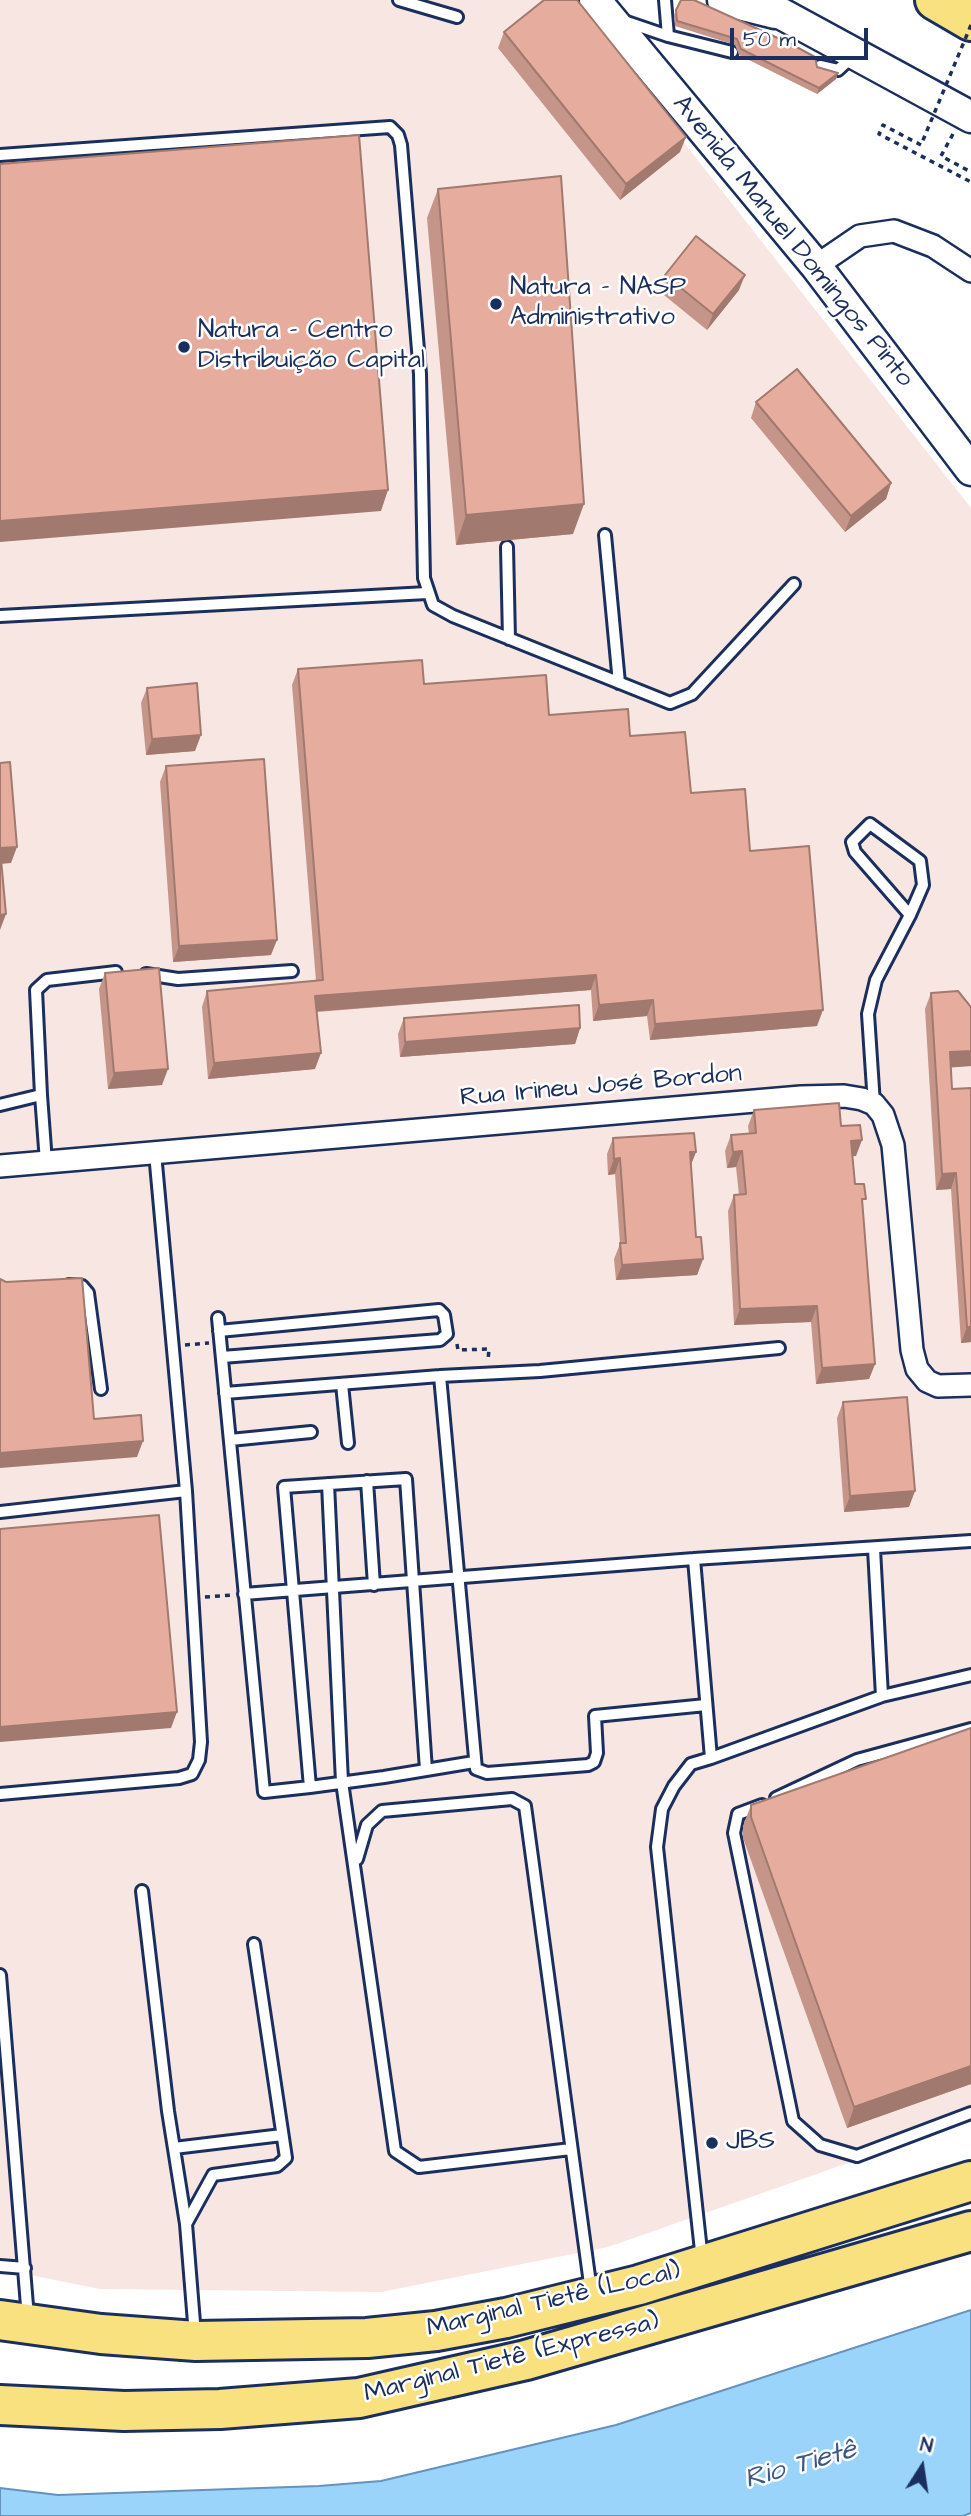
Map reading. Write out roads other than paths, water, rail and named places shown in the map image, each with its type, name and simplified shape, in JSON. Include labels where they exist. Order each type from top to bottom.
[{"type":"highway","points":[[935,0],[971,23]]},
{"type":"highway","points":[[931,2194],[971,2160]]},
{"type":"highway","name":"Marginal Tietê (Local)","points":[[14,2322],[101,2334],[196,2341],[367,2338],[436,2331],[592,2298],[971,2181]]},
{"type":"highway","name":"Marginal Tietê (Expressa)","points":[[0,2405],[124,2411],[220,2409],[359,2398],[526,2360],[971,2231]]},
{"type":"street","points":[[723,0],[769,7],[971,117]]},
{"type":"street","name":"Avenida Manuel Domingos Pinto","points":[[605,5],[816,266],[971,470]]},
{"type":"street","points":[[816,266],[860,236],[894,230],[923,241],[971,271]]},
{"type":"street","name":"Rua Irineu José Bordon","points":[[0,1166],[801,1097],[844,1096],[874,1104]]},
{"type":"street","points":[[874,1104],[883,1115],[893,1144],[912,1350],[917,1369],[927,1381],[938,1386],[971,1385]]},
{"type":"lane","points":[[399,0],[457,17]]},
{"type":"lane","points":[[665,0],[668,36]]},
{"type":"lane","points":[[605,5],[668,36],[732,52]]},
{"type":"lane","points":[[820,66],[838,70],[855,55]]},
{"type":"lane","points":[[0,155],[375,126],[390,128],[398,135],[420,374],[427,593],[433,605],[453,616],[670,703],[692,694],[794,584]]},
{"type":"lane","points":[[605,535],[619,683]]},
{"type":"lane","points":[[507,547],[509,639]]},
{"type":"lane","points":[[0,616],[427,593]]},
{"type":"lane","points":[[874,1104],[868,1014],[876,979],[910,915],[923,885],[920,861],[870,824],[852,842],[855,852],[910,915]]},
{"type":"lane","points":[[47,1162],[36,990],[47,980],[126,971]]},
{"type":"lane","points":[[139,973],[177,979],[292,971]]},
{"type":"lane","points":[[0,1105],[41,1095]]},
{"type":"lane","points":[[0,1794],[179,1778],[192,1774],[199,1760],[201,1742],[186,1491],[155,1153]]},
{"type":"lane","points":[[58,1285],[82,1286],[88,1293],[101,1389]]},
{"type":"lane","points":[[220,1336],[439,1310],[443,1312],[447,1335],[440,1340],[222,1357]]},
{"type":"lane","points":[[218,1318],[264,1792],[474,1762]]},
{"type":"lane","points":[[225,1393],[540,1371],[779,1348]]},
{"type":"lane","points":[[440,1376],[476,1769],[487,1773],[588,1765],[594,1762],[597,1753],[595,1716],[706,1705]]},
{"type":"lane","points":[[342,1384],[348,1443]]},
{"type":"lane","points":[[230,1440],[311,1432]]},
{"type":"lane","points":[[310,1787],[284,1487],[406,1479],[426,1770]]},
{"type":"lane","points":[[367,1481],[374,1585]]},
{"type":"lane","points":[[328,1484],[342,1782],[346,1818],[356,1861],[395,2151],[419,2167],[571,2149]]},
{"type":"lane","points":[[0,1512],[186,1491]]},
{"type":"lane","points":[[244,1594],[694,1559],[971,1541]]},
{"type":"lane","points":[[874,1549],[882,1696]]},
{"type":"lane","points":[[694,1559],[712,1758]]},
{"type":"lane","points":[[702,2266],[657,1847],[662,1809],[674,1786],[691,1764],[882,1696],[971,1675]]},
{"type":"lane","points":[[971,1729],[857,1760],[738,1814],[734,1833],[793,2121],[820,2145],[858,2156],[971,2113]]},
{"type":"lane","points":[[356,1861],[367,1825],[382,1811],[512,1799],[524,1806],[592,2298]]},
{"type":"lane","points":[[142,1891],[186,2224],[196,2341]]},
{"type":"lane","points":[[186,2224],[213,2175],[278,2166],[286,2158],[254,1944]]},
{"type":"lane","points":[[0,1975],[24,2268],[14,2322]]},
{"type":"lane","points":[[174,2148],[282,2135]]},
{"type":"lane","points":[[0,2266],[24,2268]]},
{"type":"water","name":"Rio Tietê","points":[[971,2310],[971,2513],[963,2516],[0,2516],[0,2488],[58,2495],[319,2486],[381,2481],[616,2425]]},
{"type":"place","name":"Natura - NASP Administrativo","points":[[496,304]]},
{"type":"place","name":"Natura - Centro Distribuição Capital","points":[[184,347]]},
{"type":"place","name":"JBS","points":[[712,2143]]}]
